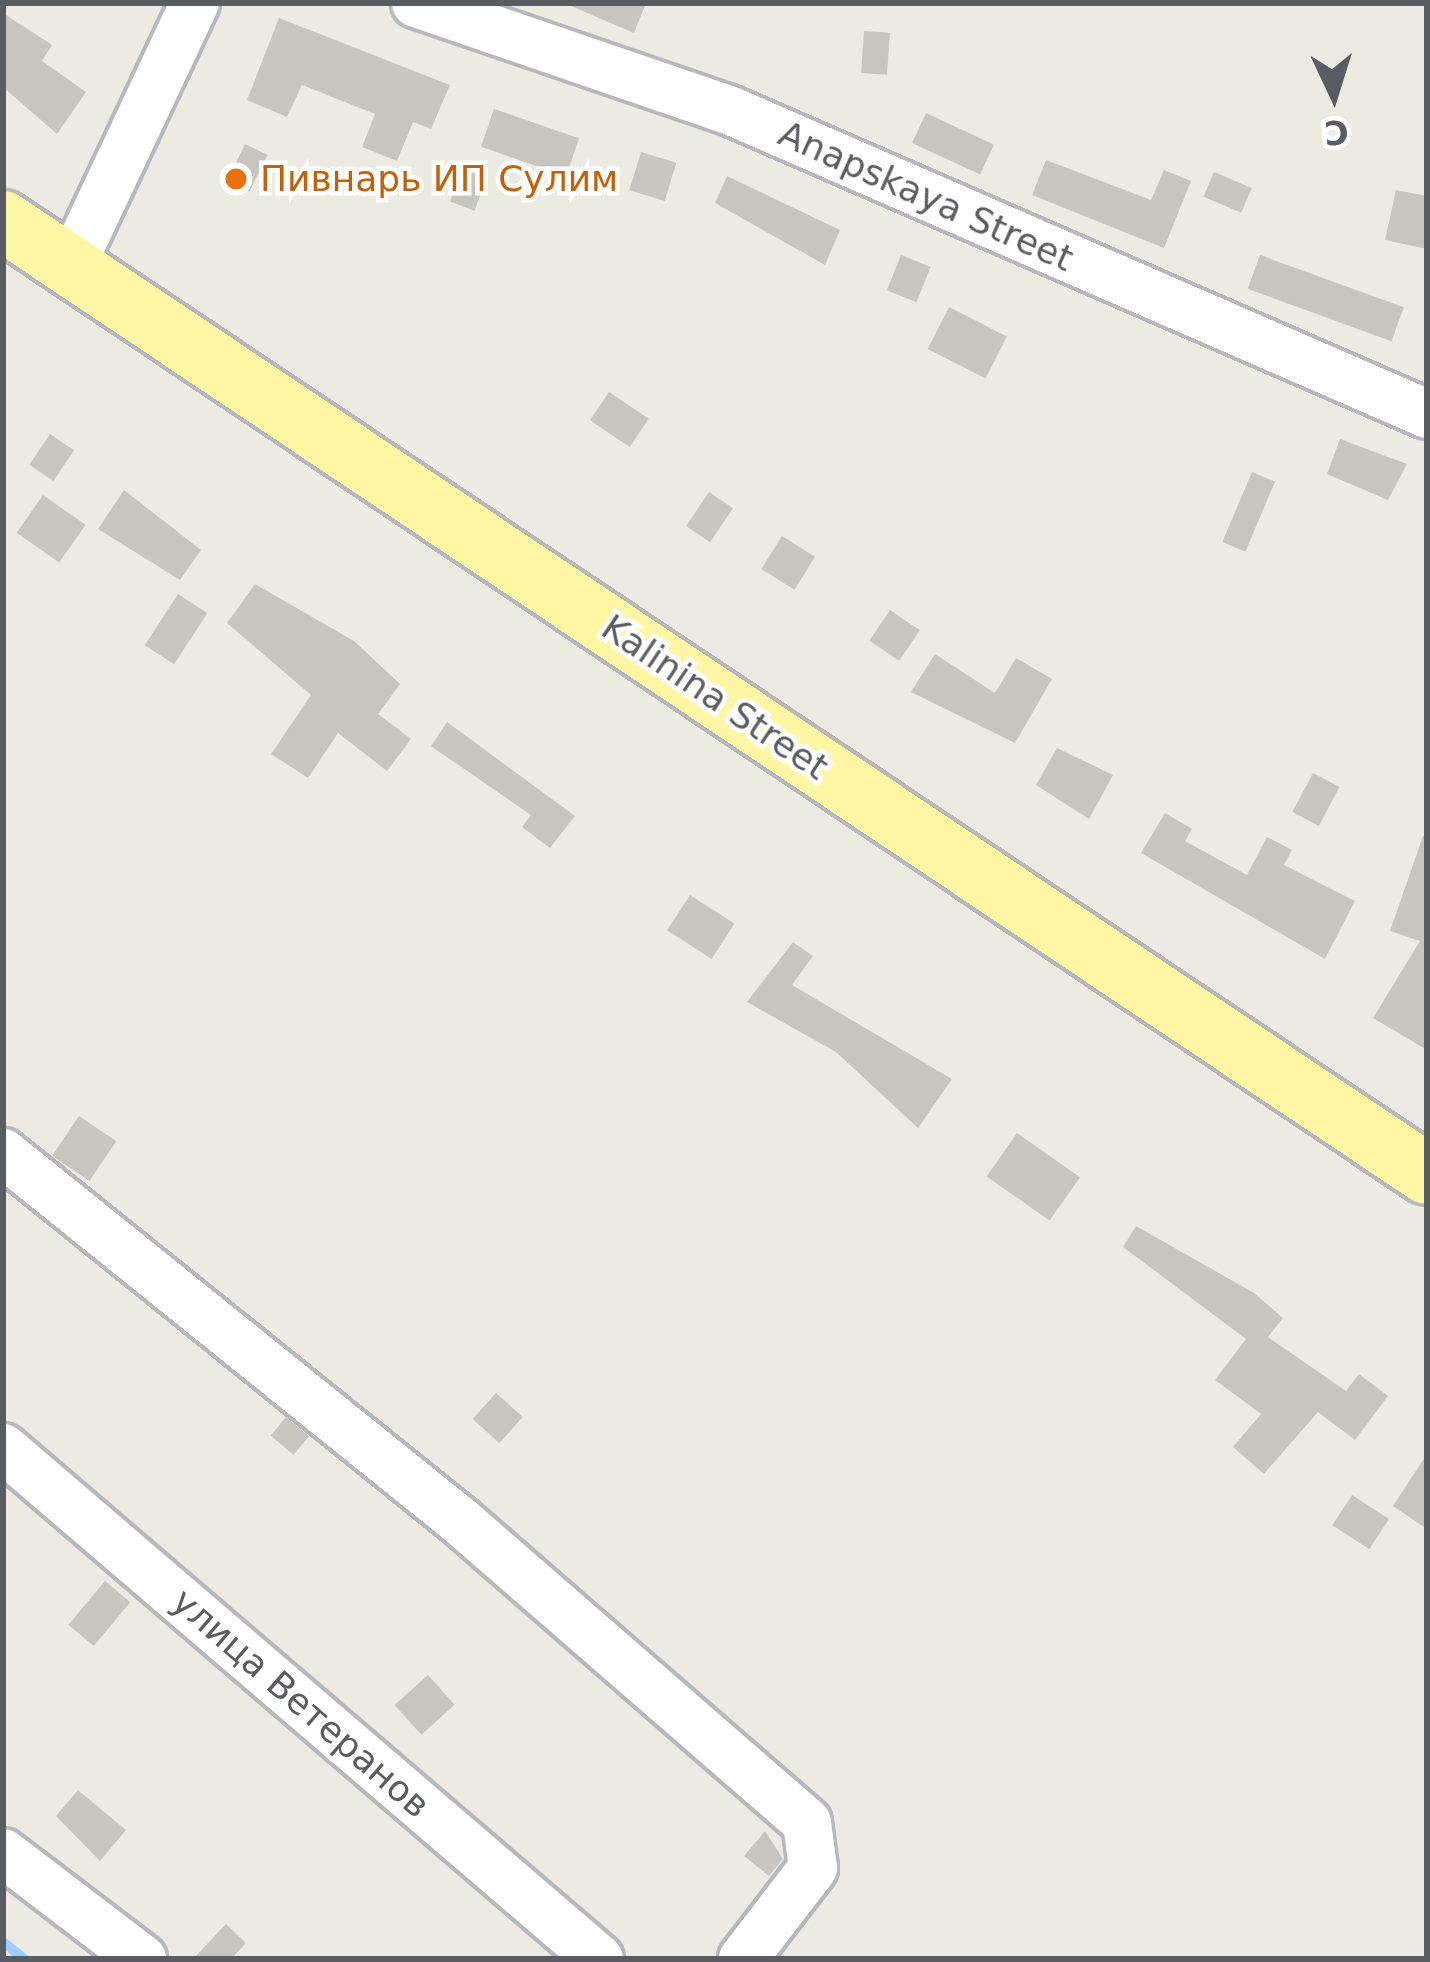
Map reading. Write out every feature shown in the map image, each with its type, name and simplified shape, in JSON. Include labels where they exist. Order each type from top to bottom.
[{"type":"main road","name":"Kalinina Street","points":[[3,221],[1427,1174]]},
{"type":"street","points":[[71,266],[195,3]]},
{"type":"street","name":"Anapskaya Street","points":[[416,3],[729,110],[1422,404]]},
{"type":"street","points":[[3,1153],[459,1520],[807,1822],[813,1868],[743,1959]]},
{"type":"street","name":"улица Ветеранов","points":[[3,1448],[599,1959]]},
{"type":"street","points":[[3,1853],[142,1959]]},
{"type":"building","points":[[564,3],[646,3],[634,33]]},
{"type":"building","points":[[3,13],[52,45],[42,61],[86,92],[57,134],[3,87]]},
{"type":"building","points":[[279,18],[450,85],[431,129],[413,122],[397,161],[362,147],[375,114],[302,85],[287,117],[247,100]]},
{"type":"building","points":[[864,31],[890,33],[887,75],[861,73]]},
{"type":"building","points":[[494,109],[579,138],[566,176],[481,147]]},
{"type":"building","points":[[926,113],[994,145],[980,175],[912,143]]},
{"type":"building","points":[[245,144],[267,155],[249,192],[227,181]]},
{"type":"building","points":[[641,152],[676,163],[665,201],[629,190]]},
{"type":"building","points":[[1046,160],[1151,200],[1164,170],[1191,181],[1164,248],[1032,195]]},
{"type":"building","points":[[463,168],[487,177],[474,211],[450,202]]},
{"type":"building","points":[[1214,172],[1252,188],[1241,213],[1203,197]]},
{"type":"building","points":[[727,176],[840,230],[825,265],[715,203]]},
{"type":"building","points":[[1396,190],[1427,196],[1427,249],[1385,240]]},
{"type":"building","points":[[901,255],[931,267],[916,302],[887,290]]},
{"type":"building","points":[[1260,255],[1404,307],[1391,341],[1248,289]]},
{"type":"building","points":[[949,307],[1007,337],[986,378],[928,349]]},
{"type":"building","points":[[609,392],[649,419],[630,447],[590,420]]},
{"type":"building","points":[[50,434],[74,450],[53,481],[29,465]]},
{"type":"building","points":[[1340,439],[1407,464],[1388,500],[1327,474]]},
{"type":"building","points":[[1252,472],[1275,482],[1245,552],[1222,542]]},
{"type":"building","points":[[124,490],[201,550],[180,580],[98,529]]},
{"type":"building","points":[[709,492],[733,508],[710,542],[686,526]]},
{"type":"building","points":[[43,495],[86,525],[59,563],[17,533]]},
{"type":"building","points":[[782,536],[815,557],[794,590],[761,569]]},
{"type":"building","points":[[255,584],[354,641],[400,684],[378,714],[411,739],[387,771],[338,733],[308,778],[271,754],[311,695],[227,623]]},
{"type":"building","points":[[178,594],[207,613],[174,664],[145,645]]},
{"type":"building","points":[[890,610],[920,630],[899,661],[869,641]]},
{"type":"building","points":[[935,654],[995,693],[1016,658],[1052,679],[1015,743],[911,692]]},
{"type":"building","points":[[447,722],[575,816],[550,848],[522,827],[531,815],[431,746]]},
{"type":"building","points":[[1057,748],[1113,775],[1089,819],[1036,785]]},
{"type":"building","points":[[1313,773],[1339,787],[1319,826],[1292,812]]},
{"type":"building","points":[[1165,813],[1192,829],[1185,841],[1247,875],[1267,837],[1292,850],[1284,865],[1355,901],[1325,959],[1141,853]]},
{"type":"building","points":[[1423,836],[1427,836],[1427,1050],[1373,1018],[1420,941],[1390,931]]},
{"type":"building","points":[[690,895],[734,924],[712,959],[667,930]]},
{"type":"building","points":[[793,942],[813,956],[792,985],[952,1079],[918,1128],[836,1052],[747,1002]]},
{"type":"building","points":[[79,1116],[116,1141],[89,1181],[52,1156]]},
{"type":"building","points":[[1017,1133],[1080,1177],[1050,1221],[987,1176]]},
{"type":"building","points":[[1136,1226],[1254,1293],[1283,1318],[1268,1337],[1346,1391],[1359,1374],[1388,1396],[1355,1440],[1318,1412],[1264,1474],[1233,1447],[1261,1414],[1215,1380],[1246,1339],[1123,1247]]},
{"type":"building","points":[[496,1393],[523,1417],[499,1443],[473,1419]]},
{"type":"building","points":[[286,1417],[309,1436],[294,1455],[271,1435]]},
{"type":"building","points":[[1427,1454],[1427,1529],[1393,1506]]},
{"type":"building","points":[[1352,1495],[1389,1519],[1369,1549],[1332,1525]]},
{"type":"building","points":[[105,1581],[130,1602],[94,1646],[68,1625]]},
{"type":"building","points":[[428,1675],[455,1705],[421,1735],[395,1705]]},
{"type":"building","points":[[78,1790],[126,1830],[100,1861],[56,1816]]},
{"type":"building","points":[[765,1831],[783,1859],[769,1876],[744,1856]]},
{"type":"building","points":[[226,1924],[246,1943],[231,1959],[193,1959]]},
{"type":"waterway","points":[[3,1942],[24,1959]]},
{"type":"place","name":"Пивнарь ИП Сулим","points":[[236,179]]}]
